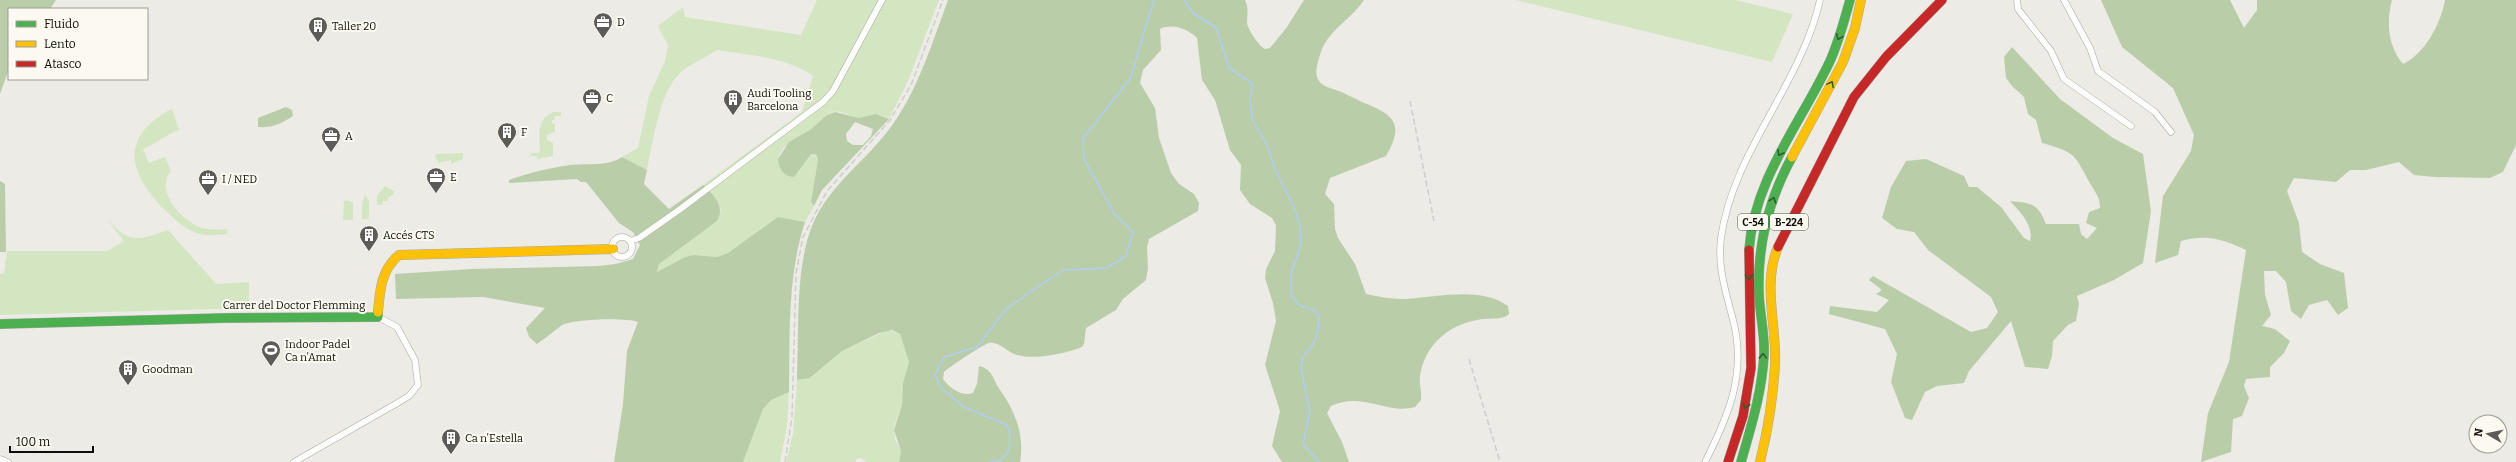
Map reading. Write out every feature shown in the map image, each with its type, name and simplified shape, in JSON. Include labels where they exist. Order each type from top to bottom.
[{"type":"main road","name":"C-54","points":[[1728,462],[1741,433],[1752,368],[1748,276],[1750,236],[1759,199],[1777,159],[1823,76],[1846,20],[1850,0]]},
{"type":"main road","name":"C-54","points":[[1741,462],[1760,394],[1764,354],[1759,293],[1761,241],[1781,176],[1843,62],[1855,28],[1861,0]]},
{"type":"main road","name":"B-224","points":[[1760,462],[1769,424],[1775,364],[1770,278],[1772,262],[1782,238],[1854,97],[1886,57],[1942,0]]},
{"type":"main road","name":"Carrer del Doctor Flemming","points":[[0,324],[225,318],[378,317],[381,280],[388,265],[399,255],[613,249]]},
{"type":"street","points":[[630,241],[631,250],[625,256],[616,255],[613,249],[614,243],[618,238],[624,238],[630,241],[639,238],[679,210],[823,102],[833,91],[882,0]]},
{"type":"street","points":[[1705,462],[1728,413],[1738,372],[1737,344],[1719,267],[1720,242],[1726,212],[1732,194],[1757,138],[1796,68],[1811,32],[1820,0]]},
{"type":"street","points":[[2017,0],[2018,9],[2051,51],[2064,79],[2131,126]]},
{"type":"street","points":[[2064,0],[2090,48],[2098,71],[2155,112],[2171,132]]},
{"type":"street","points":[[294,462],[410,396],[418,385],[415,360],[397,327],[378,317]]},
{"type":"street","points":[[0,460],[8,462]]},
{"type":"green space","points":[[0,0],[56,0],[51,8],[8,8],[8,72],[0,94]]},
{"type":"green space","points":[[817,0],[939,0],[908,81],[889,119],[881,115],[856,118],[837,111],[833,112],[827,115],[808,132],[786,146],[779,156],[778,163],[782,171],[788,176],[794,176],[811,154],[818,158],[811,202],[814,206],[805,222],[778,217],[728,253],[717,257],[694,255],[685,257],[657,272],[659,264],[717,221],[721,209],[718,201],[703,185],[802,112],[813,76],[779,61],[754,55],[717,50],[694,63],[681,72],[673,81],[667,92],[658,118],[647,170],[622,157],[638,148],[649,96],[665,61],[668,45],[658,26],[683,7],[685,17],[801,35]]},
{"type":"green space","points":[[948,0],[1245,0],[1248,26],[1257,41],[1265,49],[1270,48],[1287,27],[1304,0],[1364,0],[1333,32],[1323,46],[1316,71],[1317,77],[1318,80],[1325,86],[1372,106],[1388,115],[1393,121],[1395,135],[1386,156],[1330,178],[1325,194],[1334,204],[1335,229],[1338,238],[1355,264],[1366,294],[1386,298],[1406,299],[1472,294],[1497,300],[1508,306],[1509,314],[1500,318],[1471,321],[1450,330],[1441,337],[1427,354],[1423,364],[1420,376],[1421,400],[1415,407],[1405,409],[1394,408],[1353,401],[1342,402],[1331,406],[1327,413],[1342,442],[1349,462],[1282,462],[1272,446],[1280,411],[1265,365],[1276,321],[1273,303],[1265,278],[1266,269],[1275,251],[1276,225],[1272,218],[1250,204],[1240,190],[1241,165],[1230,150],[1215,100],[1202,80],[1197,38],[1180,28],[1165,27],[1160,29],[1161,50],[1143,70],[1140,83],[1155,108],[1159,138],[1171,173],[1179,184],[1194,194],[1199,203],[1198,211],[1149,239],[1147,247],[1148,268],[1146,280],[1123,299],[1116,310],[1086,328],[1084,344],[1082,347],[1058,354],[1032,357],[1013,354],[1000,345],[989,343],[966,356],[944,372],[943,379],[949,386],[960,393],[969,394],[973,393],[977,384],[979,366],[984,367],[990,372],[1010,406],[1018,424],[1021,443],[1020,462],[899,462],[901,451],[894,430],[902,405],[903,383],[909,362],[900,334],[892,330],[879,333],[842,351],[810,378],[797,380],[800,281],[807,243],[812,226],[819,211],[828,197],[883,137],[902,110],[918,80]]},
{"type":"green space","points":[[1516,0],[1735,0],[1793,14],[1772,62]]},
{"type":"green space","points":[[2101,0],[2230,0],[2244,28],[2257,10],[2257,0],[2392,0],[2389,16],[2391,42],[2403,64],[2418,53],[2431,37],[2440,18],[2445,0],[2516,0],[2516,145],[2503,172],[2490,178],[2414,175],[2399,162],[2366,170],[2350,170],[2336,182],[2294,178],[2287,191],[2299,223],[2302,252],[2320,264],[2344,273],[2348,308],[2338,315],[2327,300],[2309,305],[2301,319],[2291,311],[2286,282],[2276,271],[2264,271],[2265,295],[2271,315],[2262,326],[2275,329],[2290,341],[2284,353],[2270,367],[2270,377],[2246,379],[2244,386],[2249,398],[2242,416],[2233,419],[2231,452],[2201,462],[2208,413],[2229,362],[2246,250],[2222,240],[2207,238],[2190,239],[2181,241],[2178,255],[2155,263],[2163,196],[2191,151],[2194,135],[2173,88],[2122,47]]},
{"type":"green space","points":[[2012,47],[2060,99],[2113,138],[2143,154],[2151,211],[2143,263],[2114,280],[2077,296],[2079,304],[2076,321],[2068,325],[2053,341],[2052,356],[2048,369],[2025,367],[2011,321],[1969,371],[1964,383],[1937,386],[1925,392],[1912,420],[1905,418],[1891,382],[1897,354],[1885,329],[1829,314],[1830,306],[1877,312],[1889,300],[1876,294],[1882,290],[1869,280],[1873,276],[1971,332],[1987,328],[1998,312],[1991,297],[1928,250],[1914,232],[1897,229],[1882,218],[1891,187],[1906,161],[1926,159],[1964,176],[1969,187],[1977,187],[2001,207],[2024,238],[2030,241],[2031,235],[2028,224],[2022,214],[2010,201],[2023,202],[2033,205],[2040,212],[2046,224],[2079,224],[2081,234],[2087,239],[2097,228],[2086,223],[2089,212],[2100,208],[2100,204],[2078,161],[2069,153],[2054,146],[2042,143],[2036,120],[2028,114],[2024,97],[2006,78],[2004,57]]},
{"type":"green space","points":[[286,107],[292,110],[293,116],[276,125],[258,127],[258,118]]},
{"type":"green space","points":[[172,109],[179,130],[143,149],[149,163],[165,157],[171,171],[167,179],[166,187],[168,196],[186,219],[202,228],[214,230],[227,229],[227,234],[202,235],[185,227],[154,198],[140,177],[136,166],[136,144],[142,133],[152,122]]},
{"type":"green space","points":[[553,112],[561,112],[561,116],[555,116],[554,120],[552,120],[552,123],[555,124],[555,132],[547,135],[547,140],[553,143],[553,156],[537,159],[537,156],[531,156],[531,153],[540,153],[539,134],[541,124],[547,116]]},
{"type":"green space","points":[[835,112],[859,118],[876,114],[889,119],[822,190],[814,206],[811,202],[818,159],[816,155],[811,154],[794,177],[790,177],[782,171],[779,166],[778,159],[789,142],[810,130],[827,115]],"holes":[[[855,122],[873,129],[871,136],[863,145],[853,145],[847,141],[846,134]]]},
{"type":"green space","points":[[463,153],[463,159],[451,164],[451,160],[438,163],[435,154]]},
{"type":"green space","points":[[622,157],[647,170],[644,184],[669,209],[703,185],[719,205],[720,210],[717,221],[659,264],[657,272],[685,257],[694,255],[717,257],[728,253],[778,217],[805,222],[799,243],[792,285],[789,392],[771,400],[763,409],[743,462],[614,462],[623,404],[627,351],[638,322],[632,320],[612,319],[577,321],[562,325],[537,344],[529,337],[526,328],[545,308],[483,297],[396,299],[395,274],[471,269],[598,266],[616,264],[633,259],[640,245],[633,232],[619,223],[586,182],[581,182],[577,179],[509,183],[509,180],[546,169],[570,165],[610,162]]},
{"type":"green space","points":[[0,181],[5,184],[6,252],[0,252]]},
{"type":"green space","points":[[385,186],[394,191],[394,194],[388,198],[388,201],[383,201],[382,205],[377,205],[377,196]]},
{"type":"green space","points":[[365,195],[369,201],[369,219],[362,219],[362,203]]},
{"type":"green space","points":[[346,200],[353,202],[353,220],[343,220],[344,202]]},
{"type":"green space","points":[[106,218],[121,232],[134,238],[141,238],[168,230],[216,284],[249,282],[249,308],[0,315],[0,274],[4,273],[7,251],[107,251],[124,241]]},
{"type":"green space","points":[[888,330],[900,334],[909,362],[903,383],[902,405],[894,426],[895,439],[901,451],[899,462],[866,462],[861,458],[856,459],[856,462],[786,462],[793,434],[797,380],[811,378],[842,351]]},
{"type":"green space","points":[[789,392],[787,426],[780,462],[743,462],[763,409],[771,400]]},
{"type":"waterway","points":[[989,462],[1000,460],[1005,456],[1009,448],[1010,438],[1007,425],[964,407],[940,387],[935,375],[944,357],[977,347],[1006,309],[1063,270],[1107,268],[1126,256],[1133,232],[1115,215],[1084,159],[1083,138],[1130,79],[1154,0]]},
{"type":"waterway","points":[[1184,0],[1193,13],[1216,28],[1229,68],[1252,83],[1250,102],[1253,121],[1268,147],[1274,167],[1294,207],[1300,226],[1301,244],[1291,274],[1291,296],[1299,305],[1315,311],[1319,317],[1318,330],[1314,343],[1303,357],[1301,368],[1310,412],[1303,444],[1319,462]]},
{"type":"railway","points":[[785,462],[792,417],[796,273],[803,237],[827,191],[890,120],[911,85],[943,0]]},
{"type":"railway","points":[[1410,101],[1434,221]]},
{"type":"railway","points":[[1469,359],[1500,462]]},
{"type":"traffic: fast","points":[[1749,250],[1753,224],[1769,175],[1830,61],[1839,38],[1850,0]]},
{"type":"traffic: fast","points":[[1741,462],[1756,409],[1763,369],[1764,348],[1759,295],[1762,241],[1771,206],[1792,157]]},
{"type":"traffic: fast","points":[[0,324],[225,318],[378,317],[378,312]]},
{"type":"traffic: slow","points":[[1792,157],[1843,62],[1855,28],[1861,0]]},
{"type":"traffic: slow","points":[[1760,462],[1770,414],[1774,377],[1775,350],[1771,305],[1771,276],[1773,261],[1778,247]]},
{"type":"traffic: slow","points":[[378,312],[382,281],[388,267],[399,255],[613,249]]},
{"type":"traffic: jam","points":[[1778,247],[1854,97],[1886,57],[1942,0]]},
{"type":"traffic: jam","points":[[1728,462],[1743,416],[1751,368],[1749,250]]},
{"type":"place","name":"D","points":[[603,39]]},
{"type":"place","name":"Taller 20","points":[[318,43]]},
{"type":"place","name":"C","points":[[592,115]]},
{"type":"place","name":"Audi Tooling Barcelona","points":[[733,116]]},
{"type":"place","name":"F","points":[[507,149]]},
{"type":"place","name":"A","points":[[331,153]]},
{"type":"place","name":"E","points":[[436,194]]},
{"type":"place","name":"I / NED","points":[[208,196]]},
{"type":"place","name":"Accés CTS","points":[[369,252]]},
{"type":"place","name":"Indoor Padel Ca n'Amat","points":[[271,367]]},
{"type":"place","name":"Goodman","points":[[128,386]]},
{"type":"place","name":"Ca n'Estella","points":[[451,455]]}]
